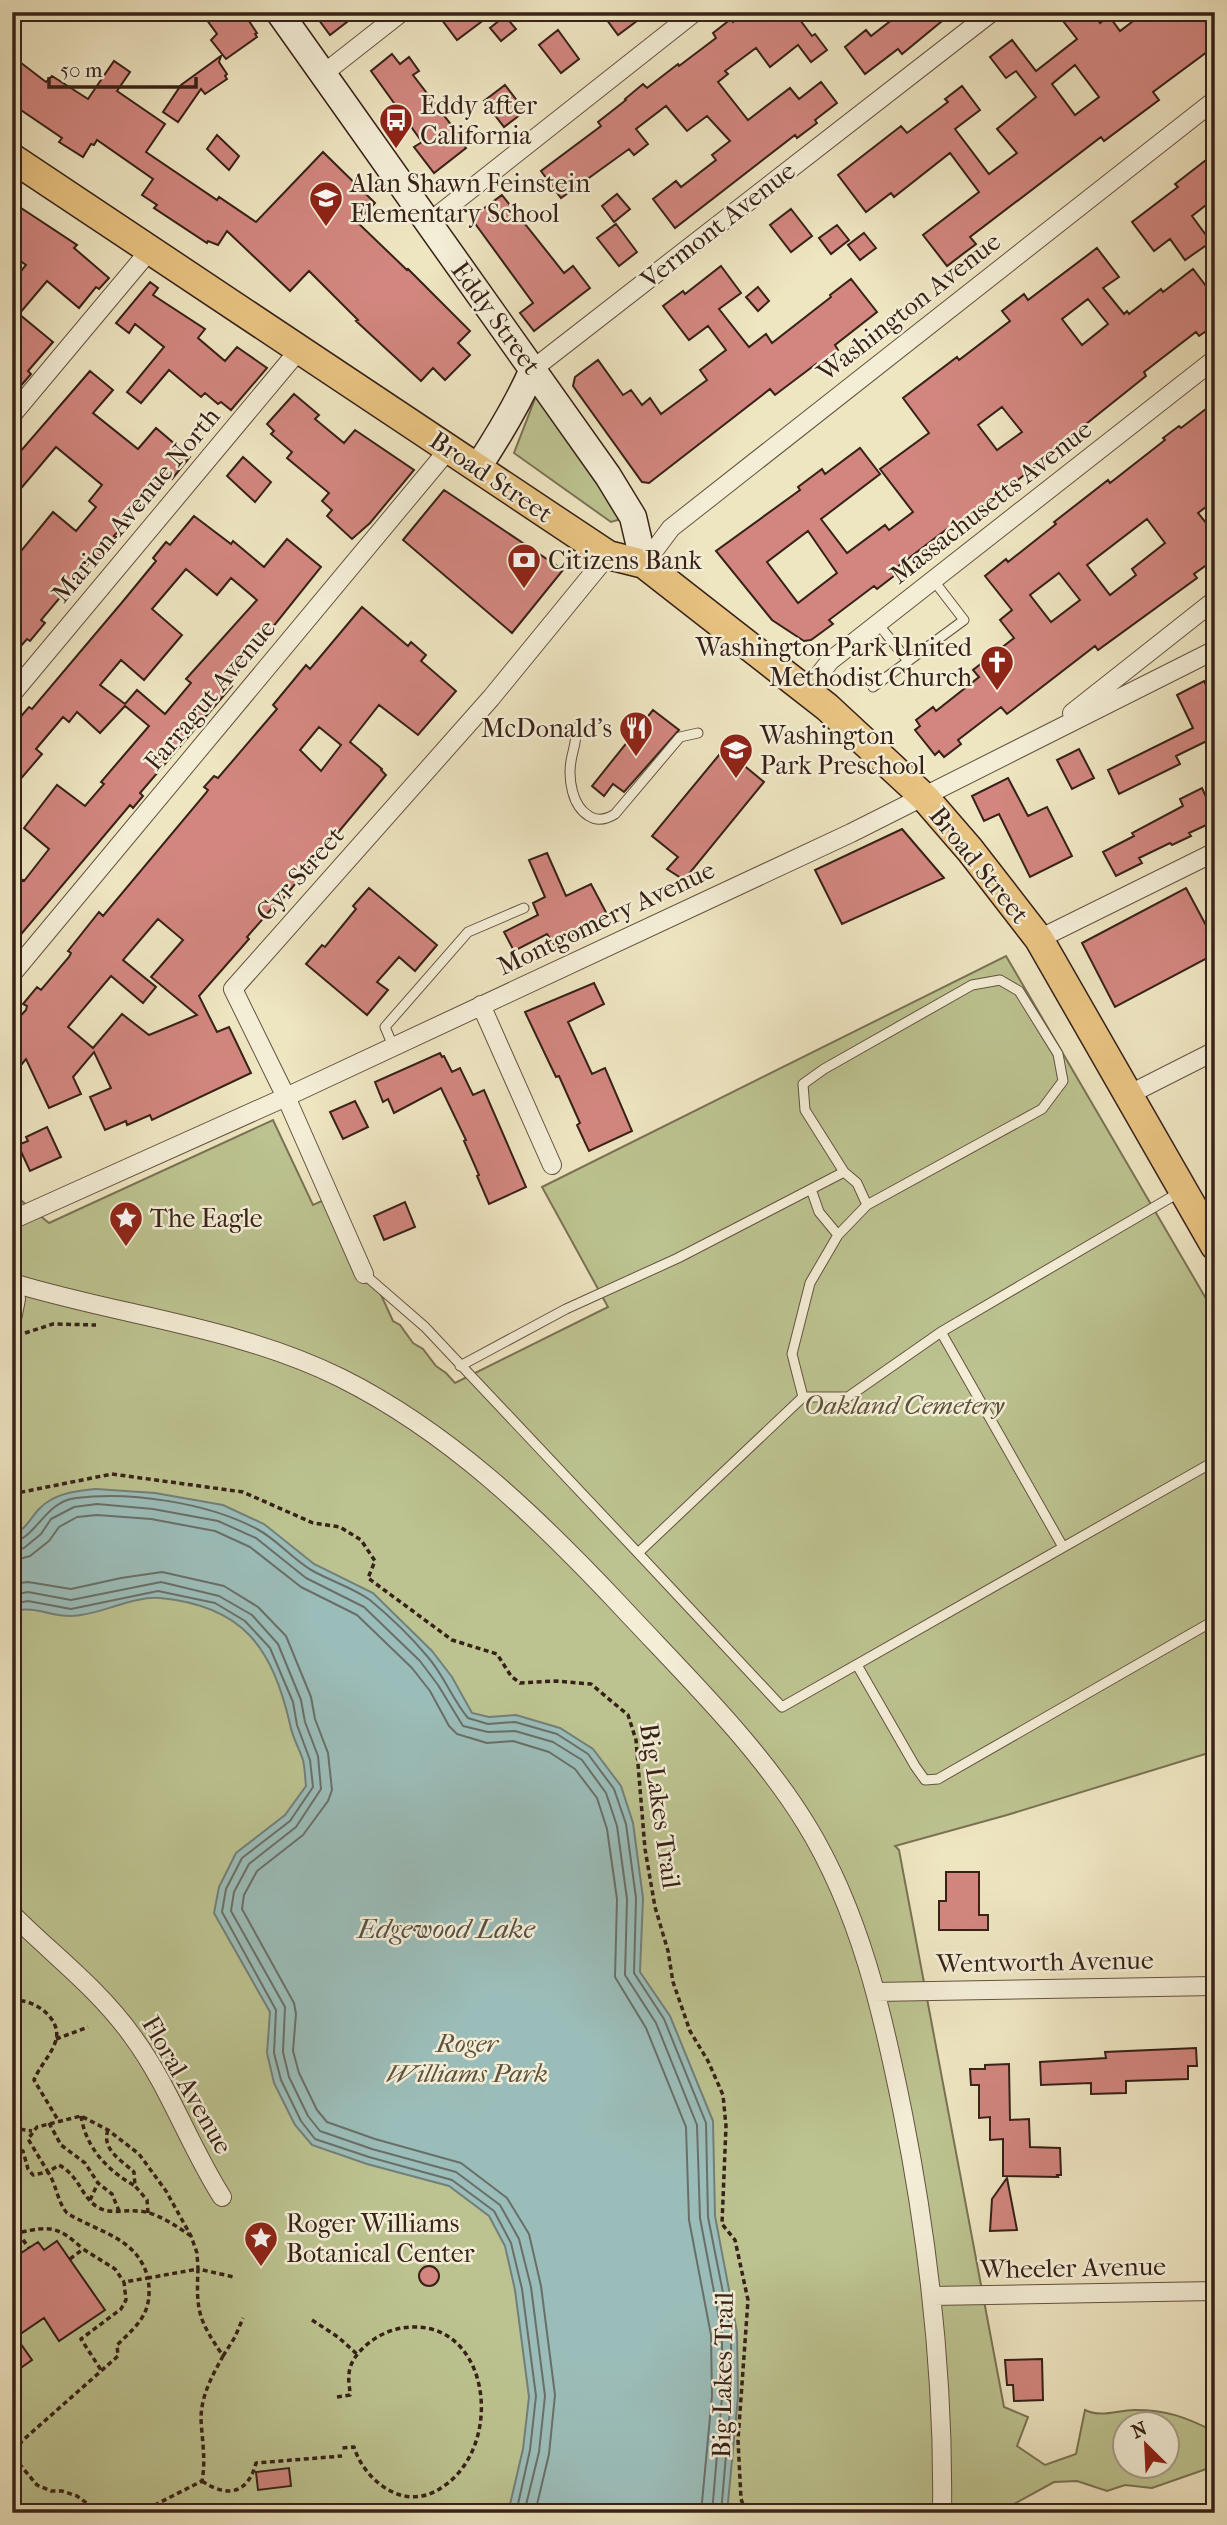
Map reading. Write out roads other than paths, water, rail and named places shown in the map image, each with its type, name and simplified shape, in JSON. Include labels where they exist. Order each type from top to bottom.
[{"type":"main road","name":"Eddy Street","points":[[279,12],[608,476],[634,517],[644,564]]},
{"type":"main road","name":"Broad Street","points":[[12,158],[608,555],[644,564],[827,707],[925,798],[1003,891],[1039,939],[1215,1246]]},
{"type":"main road","name":"Vermont Avenue","points":[[478,467],[501,433],[533,369]]},
{"type":"street","points":[[323,74],[402,12]]},
{"type":"street","points":[[428,223],[695,12]]},
{"type":"street","name":"Vermont Avenue","points":[[533,369],[992,12]]},
{"type":"street","name":"Washington Avenue","points":[[644,564],[671,527],[1215,100]]},
{"type":"street","points":[[12,415],[150,250]]},
{"type":"street","name":"Marion Avenue North","points":[[12,694],[299,350]]},
{"type":"street","name":"Massachusetts Avenue","points":[[806,692],[830,661],[1215,359]]},
{"type":"street","name":"Farragut Avenue","points":[[12,974],[448,450]]},
{"type":"street","name":"Cyr Street","points":[[364,1274],[286,1097],[233,989],[491,698],[608,555]]},
{"type":"street","points":[[1042,738],[1215,600]]},
{"type":"street","name":"Montgomery Avenue","points":[[12,1221],[286,1097],[925,798],[1215,650]]},
{"type":"street","points":[[1039,939],[1215,852]]},
{"type":"street","points":[[481,1005],[552,1165]]},
{"type":"street","points":[[1128,1095],[1215,1051]]},
{"type":"street","points":[[12,1319],[16,1299],[13,1281]]},
{"type":"street","points":[[13,1281],[45,1293],[223,1334],[340,1377],[405,1415],[476,1466],[532,1516],[609,1594],[725,1720],[782,1788],[808,1827],[832,1871],[860,1941],[875,1992],[911,2158],[932,2296],[942,2452],[942,2513]]},
{"type":"street","name":"Floral Avenue","points":[[12,1914],[90,1987],[132,2035],[158,2076],[190,2142],[222,2197]]},
{"type":"street","name":"Wentworth Avenue","points":[[875,1992],[1215,1986]]},
{"type":"street","name":"Wheeler Avenue","points":[[932,2296],[1215,2291]]},
{"type":"lane","points":[[873,687],[964,620],[934,580]]},
{"type":"lane","points":[[878,624],[908,661]]},
{"type":"lane","points":[[576,728],[577,742],[570,768],[573,795],[578,806],[596,820],[615,814],[680,737],[698,733]]},
{"type":"lane","points":[[393,1046],[385,1027],[468,933],[524,908]]},
{"type":"lane","points":[[803,1397],[792,1354],[810,1283],[838,1235],[867,1205],[1042,1109],[1063,1081],[1058,1055],[1019,991],[1000,980],[972,985],[824,1069],[803,1084],[805,1110],[844,1172],[857,1183],[867,1205]]},
{"type":"lane","points":[[460,1366],[566,1309],[678,1258],[844,1172]]},
{"type":"lane","points":[[811,1189],[819,1212],[838,1235]]},
{"type":"lane","points":[[638,1553],[803,1397],[848,1397],[942,1332],[1183,1191]]},
{"type":"lane","points":[[364,1274],[425,1327],[782,1707],[1215,1461]]},
{"type":"lane","points":[[942,1332],[1063,1547]]},
{"type":"lane","points":[[857,1665],[925,1780],[939,1779],[1215,1620]]},
{"type":"water","name":"Edgewood Lake","points":[[96,1489],[155,1493],[223,1505],[264,1524],[314,1564],[373,1593],[432,1651],[452,1677],[472,1713],[489,1717],[516,1715],[560,1728],[593,1749],[621,1786],[633,1823],[643,1898],[640,1972],[670,2016],[713,2121],[715,2216],[737,2332],[738,2397],[727,2513],[508,2513],[523,2449],[529,2397],[515,2290],[505,2246],[489,2216],[449,2186],[367,2164],[312,2145],[295,2125],[274,2083],[267,2053],[270,2012],[214,1913],[219,1887],[236,1853],[285,1815],[306,1786],[303,1760],[274,1673],[250,1635],[233,1621],[213,1610],[189,1603],[149,1598],[70,1616],[28,1610],[12,1611],[12,1536],[51,1499]]},
{"type":"place","name":"Eddy after California","points":[[396,150]]},
{"type":"place","name":"Alan Shawn Feinstein Elementary School","points":[[326,228]]},
{"type":"place","name":"Citizens Bank","points":[[524,590]]},
{"type":"place","name":"Washington Park United Methodist Church","points":[[997,692]]},
{"type":"place","name":"McDonald's","points":[[636,758]]},
{"type":"place","name":"Washington Park Preschool","points":[[736,780]]},
{"type":"place","name":"The Eagle","points":[[126,1248]]},
{"type":"place","name":"Roger Williams Botanical Center","points":[[261,2268]]},
{"type":"park label","name":"Oakland Cemetery","points":[[904,1405]]},
{"type":"park label","name":"Roger Williams Park","points":[[467,2058]]}]
